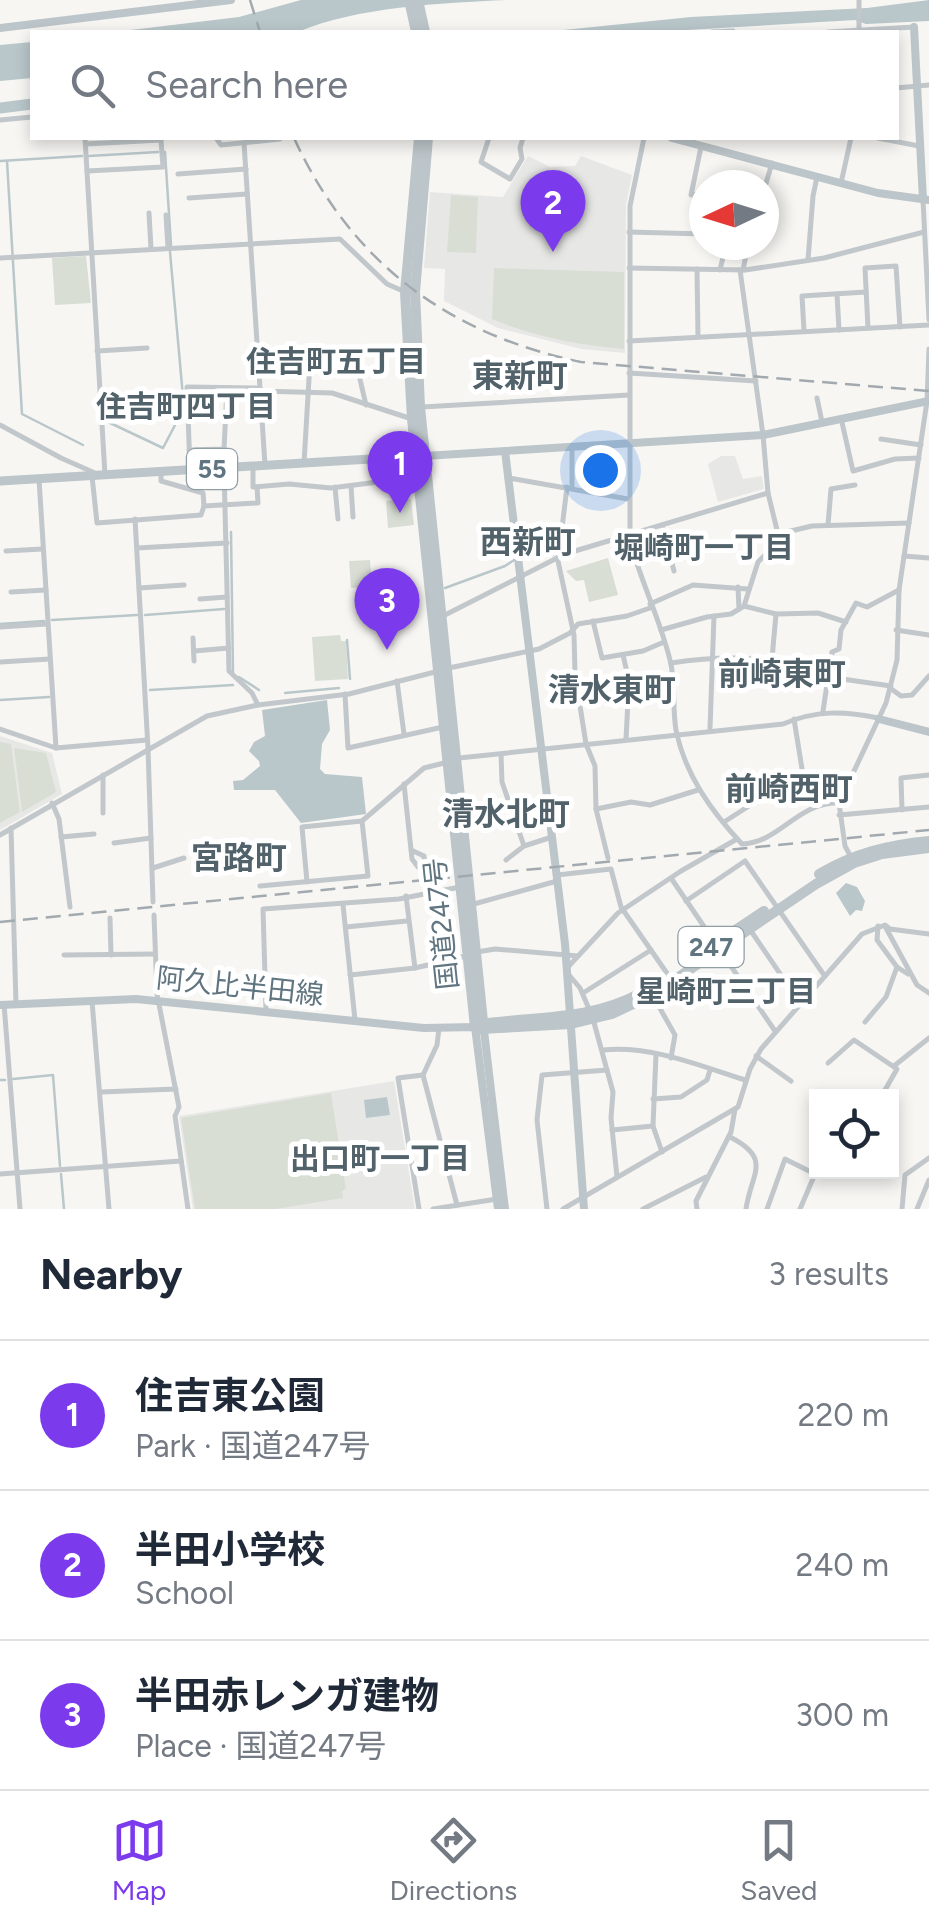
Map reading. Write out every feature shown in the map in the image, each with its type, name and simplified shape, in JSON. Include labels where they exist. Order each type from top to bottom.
[{"type":"highway","points":[[409,0],[416,30]]},
{"type":"highway","points":[[418,0],[425,30]]},
{"type":"highway","name":"国道247号","points":[[419,140],[405,292],[412,419],[440,618],[443,726],[471,904],[472,954]]},
{"type":"highway","name":"国道247号","points":[[428,140],[414,292],[420,406],[418,477],[442,671],[460,887],[481,1027],[592,1017],[650,992],[852,859],[881,847],[929,844]]},
{"type":"main road","points":[[0,28],[231,0]]},
{"type":"main road","points":[[704,142],[841,183],[926,200],[914,27]]},
{"type":"main road","points":[[420,456],[763,434],[928,401]]},
{"type":"main road","points":[[505,451],[566,956],[584,1209]]},
{"type":"main road","name":"55","points":[[0,481],[420,456]]},
{"type":"main road","points":[[879,718],[929,732]]},
{"type":"main road","name":"阿久比半田線","points":[[2,1005],[92,998],[158,1001],[439,1028],[481,1027]]},
{"type":"main road","points":[[481,1027],[500,1206]]},
{"type":"street","points":[[858,1],[859,29],[914,27]]},
{"type":"street","points":[[899,88],[929,84]]},
{"type":"street","points":[[0,120],[30,117]]},
{"type":"street","points":[[87,171],[163,167],[162,140],[86,141],[87,171],[97,351],[100,476],[96,523],[201,514],[203,493],[162,482],[161,472]]},
{"type":"street","points":[[217,140],[221,145],[271,140]]},
{"type":"street","points":[[488,140],[481,162],[510,179],[522,159],[522,140]]},
{"type":"street","points":[[644,140],[630,206],[630,536],[638,572],[671,663],[677,734],[699,790],[742,844],[758,842],[817,804],[838,803]]},
{"type":"street","points":[[841,183],[852,140]]},
{"type":"street","points":[[888,140],[922,147]]},
{"type":"street","points":[[697,170],[704,142]]},
{"type":"street","points":[[244,143],[264,465]]},
{"type":"street","points":[[770,170],[772,164]]},
{"type":"street","points":[[178,174],[246,169]]},
{"type":"street","points":[[808,260],[812,196],[818,176]]},
{"type":"street","points":[[189,198],[247,194]]},
{"type":"street","points":[[628,340],[929,323],[926,200]]},
{"type":"street","points":[[149,213],[151,250]]},
{"type":"street","points":[[166,215],[168,248]]},
{"type":"street","points":[[630,232],[689,234]]},
{"type":"street","points":[[629,268],[742,270],[808,260],[924,232]]},
{"type":"street","points":[[0,258],[340,238],[387,284],[405,292]]},
{"type":"street","points":[[720,270],[722,260]]},
{"type":"street","points":[[660,630],[731,614],[741,607],[758,562],[774,545],[778,534],[768,493],[742,270],[744,260]]},
{"type":"street","points":[[868,328],[865,268],[896,266],[900,327]]},
{"type":"street","points":[[696,269],[698,337]]},
{"type":"street","points":[[804,332],[802,296],[866,292]]},
{"type":"street","points":[[836,294],[839,330]]},
{"type":"street","points":[[97,351],[147,348]]},
{"type":"street","points":[[852,859],[838,803],[879,718],[897,660],[899,590],[928,401],[929,349]]},
{"type":"street","points":[[354,358],[366,405]]},
{"type":"street","points":[[287,360],[310,362],[304,463]]},
{"type":"street","points":[[629,373],[756,381]]},
{"type":"street","points":[[190,470],[187,388],[332,393],[412,419]]},
{"type":"street","points":[[189,450],[224,450],[226,388]]},
{"type":"street","points":[[420,406],[629,395]]},
{"type":"street","points":[[817,398],[822,422]]},
{"type":"street","points":[[842,418],[854,472],[894,459],[919,458]]},
{"type":"street","points":[[0,425],[100,476]]},
{"type":"street","points":[[881,438],[921,445]]},
{"type":"street","points":[[572,446],[570,488],[558,557],[572,630],[586,744],[595,766],[596,810],[608,858]]},
{"type":"street","points":[[252,466],[253,487],[335,487],[418,477]]},
{"type":"street","points":[[224,468],[230,674],[252,692],[258,705]]},
{"type":"street","points":[[508,478],[628,499]]},
{"type":"street","points":[[39,479],[56,748]]},
{"type":"street","points":[[828,526],[830,489],[854,485]]},
{"type":"street","points":[[351,486],[353,518]]},
{"type":"street","points":[[204,506],[258,503],[257,487]]},
{"type":"street","points":[[335,487],[338,519]]},
{"type":"street","points":[[440,618],[558,557],[768,493]]},
{"type":"street","points":[[135,519],[153,902]]},
{"type":"street","points":[[778,534],[828,526],[909,523]]},
{"type":"street","points":[[662,525],[674,570]]},
{"type":"street","points":[[137,548],[227,543]]},
{"type":"street","points":[[6,551],[43,549]]},
{"type":"street","points":[[904,556],[929,558]]},
{"type":"street","points":[[0,834],[148,744],[207,716],[345,694],[529,652],[554,642],[578,624],[627,616],[693,585],[748,589]]},
{"type":"street","points":[[139,588],[184,586]]},
{"type":"street","points":[[738,587],[741,607]]},
{"type":"street","points":[[10,592],[46,590]]},
{"type":"street","points":[[822,712],[832,652],[839,649],[856,602],[867,607],[899,590]]},
{"type":"street","points":[[200,598],[228,597]]},
{"type":"street","points":[[741,607],[776,614],[818,613],[846,622]]},
{"type":"street","points":[[772,659],[776,614]]},
{"type":"street","points":[[710,729],[714,616]]},
{"type":"street","points":[[594,622],[602,658],[665,642]]},
{"type":"street","points":[[0,627],[48,624]]},
{"type":"street","points":[[896,630],[929,636]]},
{"type":"street","points":[[193,638],[194,661]]},
{"type":"street","points":[[194,651],[229,648]]},
{"type":"street","points":[[623,655],[629,681],[626,740]]},
{"type":"street","points":[[671,663],[772,659],[890,687],[902,696],[912,696],[929,676]]},
{"type":"street","points":[[0,662],[50,660]]},
{"type":"street","points":[[397,681],[404,734]]},
{"type":"street","points":[[345,694],[348,748],[443,726]]},
{"type":"street","points":[[307,882],[302,828],[362,821],[424,768],[451,760],[784,724],[822,712],[879,718]]},
{"type":"street","points":[[794,719],[802,772],[817,804]]},
{"type":"street","points":[[0,729],[56,748],[148,744]]},
{"type":"street","points":[[501,754],[502,782],[524,846]]},
{"type":"street","points":[[724,822],[802,772]]},
{"type":"street","points":[[102,774],[103,813]]},
{"type":"street","points":[[902,810],[901,778],[929,774]]},
{"type":"street","points":[[404,784],[411,850]]},
{"type":"street","points":[[596,810],[632,802],[650,805],[699,790]]},
{"type":"street","points":[[52,803],[70,907]]},
{"type":"street","points":[[840,815],[929,807]]},
{"type":"street","points":[[260,886],[368,876],[362,821]]},
{"type":"street","points":[[11,828],[16,1004]]},
{"type":"street","points":[[60,837],[94,834]]},
{"type":"street","points":[[506,860],[524,846],[552,837]]},
{"type":"street","points":[[114,843],[152,838]]},
{"type":"street","points":[[617,1178],[612,1130],[614,1104],[603,1050],[583,993],[567,971],[624,910],[737,839]]},
{"type":"street","points":[[153,868],[184,858]]},
{"type":"street","points":[[686,902],[746,861],[824,975]]},
{"type":"street","points":[[471,904],[557,878],[611,869],[624,910],[671,978]]},
{"type":"street","points":[[671,878],[775,1032]]},
{"type":"street","points":[[266,1012],[263,909],[343,905],[460,887]]},
{"type":"street","points":[[406,896],[415,968]]},
{"type":"street","points":[[343,905],[356,1020]]},
{"type":"street","points":[[154,915],[158,1001],[179,1107],[175,1116],[188,1209]]},
{"type":"street","points":[[110,918],[112,954]]},
{"type":"street","points":[[346,928],[408,921]]},
{"type":"street","points":[[881,925],[876,940],[897,967],[912,976]]},
{"type":"street","points":[[881,925],[912,976],[929,993]]},
{"type":"street","points":[[563,1209],[735,1109],[756,1056],[862,934],[881,925],[929,934]]},
{"type":"street","points":[[748,926],[800,1003]]},
{"type":"street","points":[[350,975],[415,968],[496,949],[578,956]]},
{"type":"street","points":[[583,993],[652,950]]},
{"type":"street","points":[[64,955],[155,954]]},
{"type":"street","points":[[866,1022],[886,998],[897,967]]},
{"type":"street","points":[[650,992],[675,1035],[675,1053],[671,1058]]},
{"type":"street","points":[[92,998],[109,1209]]},
{"type":"street","points":[[2,1005],[20,1209]]},
{"type":"street","points":[[439,1028],[437,1045],[422,1075],[457,1205]]},
{"type":"street","points":[[894,1066],[929,1038]]},
{"type":"street","points":[[828,1063],[854,1040],[894,1066],[897,1073],[885,1089]]},
{"type":"street","points":[[603,1050],[625,1048],[656,1054],[746,1080]]},
{"type":"street","points":[[656,1054],[653,1126],[662,1152]]},
{"type":"street","points":[[756,1056],[791,1080]]},
{"type":"street","points":[[547,1209],[536,1120],[542,1075],[607,1070]]},
{"type":"street","points":[[654,1099],[681,1097],[707,1080],[710,1070]]},
{"type":"street","points":[[418,1209],[398,1078],[422,1075]]},
{"type":"street","points":[[100,1092],[176,1089]]},
{"type":"street","points":[[697,1209],[696,1201],[736,1120],[735,1109]]},
{"type":"street","points":[[612,1130],[653,1126]]},
{"type":"street","points":[[729,1137],[748,1148],[757,1165],[746,1209]]},
{"type":"street","points":[[902,1209],[905,1175],[929,1158]]},
{"type":"street","points":[[767,1209],[785,1159],[815,1174],[800,1209]]},
{"type":"street","points":[[0,1174],[181,1161]]},
{"type":"street","points":[[643,1209],[658,1206],[709,1176]]},
{"type":"street","points":[[917,1209],[929,1180]]},
{"type":"street","points":[[433,1209],[500,1206]]},
{"type":"shaded area","points":[[301,0],[506,0],[372,12],[304,30],[131,30],[239,17]]},
{"type":"shaded area","points":[[929,0],[929,21],[866,24],[855,20],[687,30],[564,30],[691,17],[867,8]]},
{"type":"shaded area","points":[[30,42],[30,78],[0,81],[0,45]]},
{"type":"shaded area","points":[[528,156],[550,167],[575,166],[581,156],[632,175],[626,205],[625,353],[581,349],[498,328],[444,301],[445,269],[424,268],[430,192],[503,197]]},
{"type":"shaded area","points":[[451,195],[478,197],[476,253],[447,252]]},
{"type":"shaded area","points":[[86,256],[91,303],[55,305],[52,258]]},
{"type":"shaded area","points":[[494,268],[624,272],[624,349],[557,339],[492,319]]},
{"type":"shaded area","points":[[721,456],[735,456],[743,479],[762,476],[764,489],[718,502],[708,464]]},
{"type":"shaded area","points":[[411,499],[414,525],[388,528],[386,501]]},
{"type":"shaded area","points":[[608,558],[618,595],[589,602],[584,580],[576,581],[566,571]]},
{"type":"shaded area","points":[[370,560],[372,586],[351,588],[349,561]]},
{"type":"shaded area","points":[[340,635],[341,641],[346,641],[348,679],[315,681],[312,637]]},
{"type":"shaded area","points":[[327,700],[330,730],[322,744],[320,769],[325,774],[362,777],[366,814],[301,823],[275,790],[234,790],[233,781],[243,780],[260,766],[249,751],[254,742],[265,736],[262,710]]},
{"type":"shaded area","points":[[0,736],[52,753],[62,794],[0,830]]},
{"type":"shaded area","points":[[0,742],[11,744],[20,812],[0,823]]},
{"type":"shaded area","points":[[14,748],[46,753],[56,792],[22,812]]},
{"type":"shaded area","points":[[846,883],[857,887],[865,901],[862,911],[856,910],[850,916],[836,893]]},
{"type":"shaded area","points":[[394,1081],[415,1209],[193,1209],[179,1116]]},
{"type":"shaded area","points":[[331,1093],[346,1189],[342,1191],[343,1198],[276,1209],[195,1209],[181,1118]]},
{"type":"shaded area","points":[[387,1097],[390,1115],[366,1118],[364,1100]]},
{"type":"waterway","points":[[0,108],[30,104]]},
{"type":"waterway","points":[[89,156],[158,152]]},
{"type":"waterway","points":[[165,152],[171,245]]},
{"type":"waterway","points":[[0,161],[82,156]]},
{"type":"waterway","points":[[7,161],[22,414],[83,445]]},
{"type":"waterway","points":[[106,421],[163,448],[184,408],[170,252]]},
{"type":"waterway","points":[[231,532],[233,673]]},
{"type":"waterway","points":[[522,557],[553,555]]},
{"type":"waterway","points":[[445,588],[514,560]]},
{"type":"waterway","points":[[145,615],[224,609]]},
{"type":"waterway","points":[[52,620],[137,615]]},
{"type":"waterway","points":[[0,624],[44,621]]},
{"type":"waterway","points":[[347,640],[350,679]]},
{"type":"waterway","points":[[239,677],[259,690]]},
{"type":"waterway","points":[[150,690],[233,685]]},
{"type":"waterway","points":[[285,693],[339,688]]},
{"type":"waterway","points":[[0,700],[49,697]]},
{"type":"waterway","points":[[13,1079],[53,1075],[60,1166]]},
{"type":"waterway","points":[[0,1080],[5,1080]]},
{"type":"waterway","points":[[61,1174],[64,1209]]},
{"type":"railway","points":[[250,0],[259,30]]},
{"type":"railway","points":[[295,140],[317,182],[375,256],[446,312],[488,333],[581,362],[929,391]]},
{"type":"railway","points":[[0,922],[929,830]]},
{"type":"place","name":"半田小学校","points":[[553,252]]},
{"type":"place","name":"住吉東公園","points":[[400,513]]},
{"type":"place","name":"半田赤レンガ建物","points":[[387,650]]},
{"type":"district","name":"住吉町五丁目","points":[[336,361]]},
{"type":"district","name":"東新町","points":[[520,376]]},
{"type":"district","name":"住吉町四丁目","points":[[186,406]]},
{"type":"district","name":"西新町","points":[[528,542]]},
{"type":"district","name":"堀崎町一丁目","points":[[704,547]]},
{"type":"district","name":"前崎東町","points":[[782,674]]},
{"type":"district","name":"清水東町","points":[[612,690]]},
{"type":"district","name":"前崎西町","points":[[789,789]]},
{"type":"district","name":"清水北町","points":[[506,814]]},
{"type":"district","name":"宮路町","points":[[239,858]]},
{"type":"district","name":"星崎町三丁目","points":[[726,991]]},
{"type":"district","name":"出口町一丁目","points":[[380,1158]]}]
